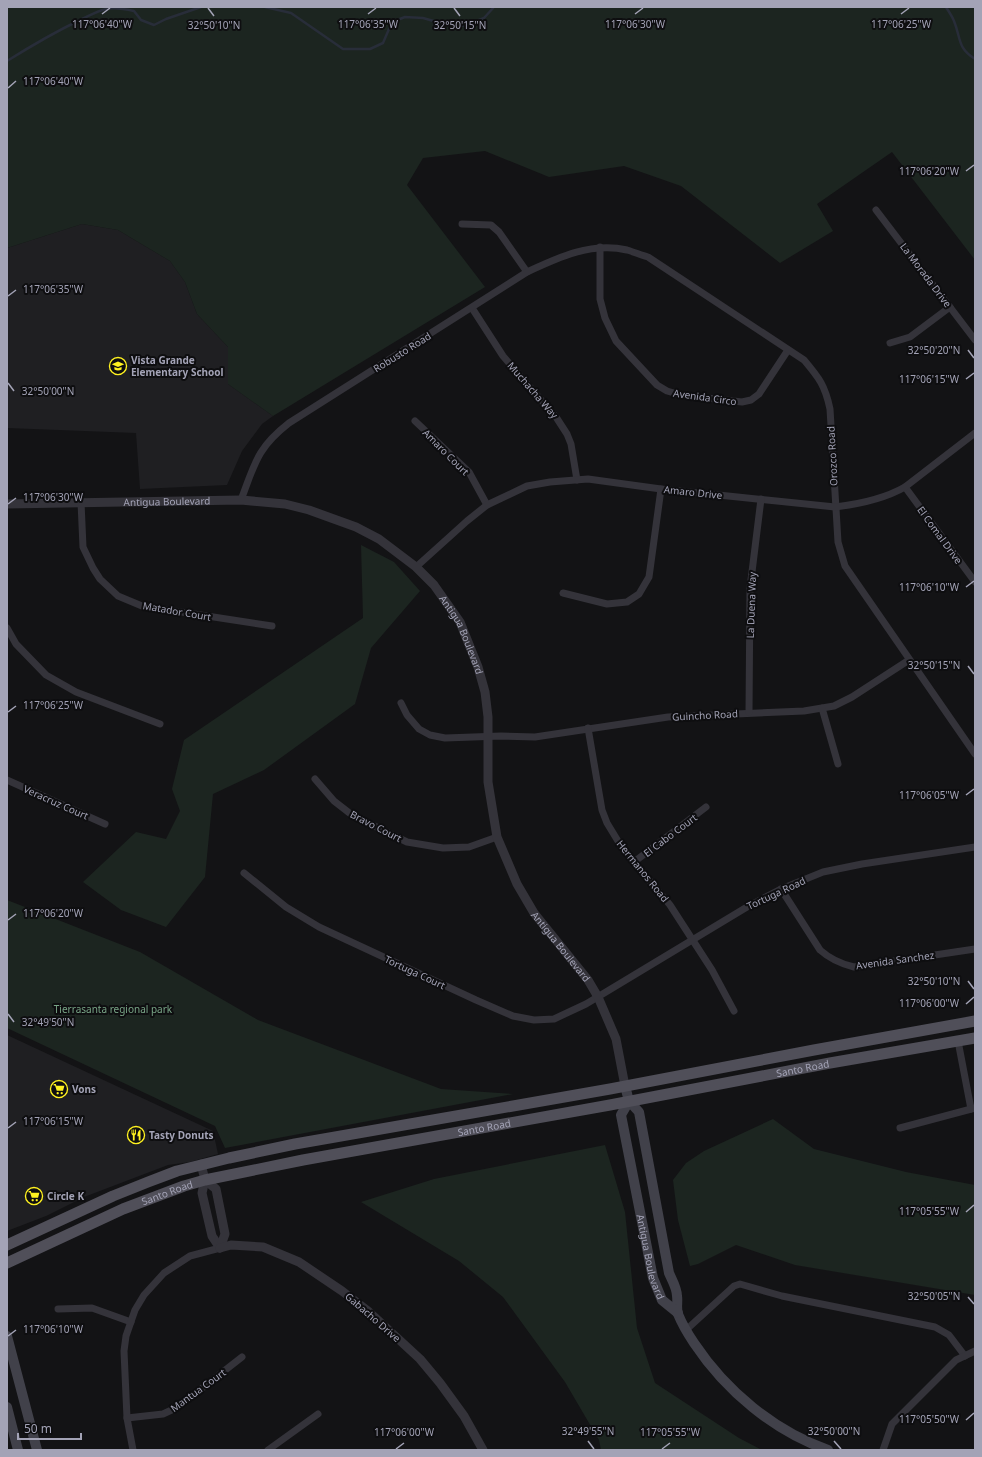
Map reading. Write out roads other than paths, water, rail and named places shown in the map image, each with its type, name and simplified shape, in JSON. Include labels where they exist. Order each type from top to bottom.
[{"type":"main road","name":"Santo Road","points":[[7,1245],[113,1196],[177,1171],[201,1164],[295,1144],[625,1086],[975,1021]]},
{"type":"main road","name":"Santo Road","points":[[7,1263],[124,1210],[184,1186],[205,1180],[303,1160],[975,1038]]},
{"type":"main road","name":"Antigua Boulevard","points":[[625,1086],[629,1101],[639,1112],[669,1273],[678,1294],[678,1313],[686,1330],[703,1356],[721,1378],[755,1410],[784,1430],[828,1450]]},
{"type":"main road","name":"Antigua Boulevard","points":[[629,1101],[621,1115],[653,1278],[662,1300],[678,1313]]},
{"type":"main road","points":[[7,1336],[37,1450]]},
{"type":"main road","points":[[7,1407],[18,1450]]},
{"type":"street","name":"La Morada Drive","points":[[876,210],[975,340]]},
{"type":"street","points":[[462,224],[491,225],[499,232],[527,272]]},
{"type":"street","name":"Robusto Road","points":[[241,500],[256,459],[264,446],[276,433],[289,423],[527,272],[580,250],[600,247]]},
{"type":"street","name":"Orozco Road","points":[[600,247],[627,250],[648,257],[804,360],[820,379],[827,394],[830,409],[838,542],[845,566],[975,754]]},
{"type":"street","name":"Avenida Circo","points":[[600,247],[600,299],[605,318],[616,341],[657,385],[667,391],[681,395],[742,402],[751,400],[759,394],[788,350]]},
{"type":"street","name":"Muchacha Way","points":[[472,308],[503,356],[556,417],[567,434],[571,444],[577,480]]},
{"type":"street","points":[[890,343],[910,337],[950,308]]},
{"type":"street","name":"Amaro Court","points":[[415,421],[469,472],[487,505]]},
{"type":"street","name":"Amaro Drive","points":[[416,567],[487,505],[527,486],[550,482],[588,479],[661,489],[835,507],[860,504],[895,493],[975,433]]},
{"type":"street","name":"El Comal Drive","points":[[905,487],[975,582]]},
{"type":"street","points":[[563,593],[607,604],[627,602],[639,594],[649,577],[661,489]]},
{"type":"street","name":"La Duena Way","points":[[750,712],[750,588],[761,499]]},
{"type":"street","name":"Antigua Boulevard","points":[[7,504],[241,500],[285,504],[309,510],[356,527],[379,539],[416,567],[434,585],[460,622],[478,667],[485,692],[488,717],[488,782],[497,838],[517,884],[534,913],[588,980],[598,997],[616,1039],[625,1086]]},
{"type":"street","name":"Matador Court","points":[[81,502],[83,547],[100,579],[118,596],[142,606],[272,626]]},
{"type":"street","points":[[7,628],[16,644],[46,675],[76,692],[160,724]]},
{"type":"street","name":"Guincho Road","points":[[401,703],[406,715],[419,729],[430,735],[445,738],[488,736],[535,737],[668,717],[750,712],[804,711],[834,706],[852,697],[909,660]]},
{"type":"street","points":[[822,708],[838,764]]},
{"type":"street","name":"Hermanos Road","points":[[588,728],[602,810],[607,823],[621,846],[670,905],[712,970],[734,1011]]},
{"type":"street","name":"Bravo Court","points":[[315,779],[334,801],[352,815],[407,842],[449,848],[469,847],[497,838]]},
{"type":"street","name":"Veracruz Court","points":[[7,780],[105,824]]},
{"type":"street","name":"El Cabo Court","points":[[634,862],[706,807]]},
{"type":"street","name":"Tortuga Road","points":[[598,997],[747,906],[781,889],[823,872],[862,864],[975,847]]},
{"type":"street","name":"Tortuga Court","points":[[244,873],[286,907],[319,927],[513,1016],[534,1020],[554,1019],[598,997]]},
{"type":"street","name":"Avenida Sanchez","points":[[781,889],[820,950],[827,956],[845,965],[854,967],[975,949]]},
{"type":"street","points":[[900,1128],[973,1108],[958,1041]]},
{"type":"street","points":[[201,1164],[205,1180],[202,1193],[212,1236],[220,1248]]},
{"type":"street","points":[[205,1180],[216,1189],[225,1234],[220,1248]]},
{"type":"street","name":"Gabacho Drive","points":[[220,1248],[231,1245],[263,1247],[299,1262],[342,1291],[368,1311],[420,1359],[440,1382],[464,1416],[483,1450]]},
{"type":"street","points":[[132,1450],[127,1418],[124,1351],[126,1336],[135,1310],[144,1295],[164,1273],[190,1256],[220,1248]]},
{"type":"street","points":[[686,1330],[734,1286],[740,1284],[782,1296],[935,1326],[949,1335],[964,1356]]},
{"type":"street","points":[[58,1309],[92,1308],[131,1322]]},
{"type":"street","points":[[883,1450],[892,1424],[956,1360],[975,1351]]},
{"type":"street","name":"Mantua Court","points":[[127,1418],[163,1414],[178,1407],[242,1357]]},
{"type":"street","points":[[268,1450],[318,1414]]},
{"type":"waterway","points":[[7,61],[61,29],[109,8],[134,11],[141,20],[154,25],[166,19],[201,7]]},
{"type":"waterway","points":[[265,7],[291,13],[343,49],[370,49],[383,43],[392,22],[405,17],[423,18],[455,27],[467,25],[484,18],[494,7]]},
{"type":"waterway","points":[[946,7],[954,21],[962,47],[975,59]]},
{"type":"place","name":"Vista Grande Elementary School","points":[[118,366]]},
{"type":"place","name":"Vons","points":[[59,1089]]},
{"type":"place","name":"Tasty Donuts","points":[[136,1135]]},
{"type":"place","name":"Circle K","points":[[34,1196]]},
{"type":"park label","name":"Tierrasanta regional park","points":[[113,1009]]}]
